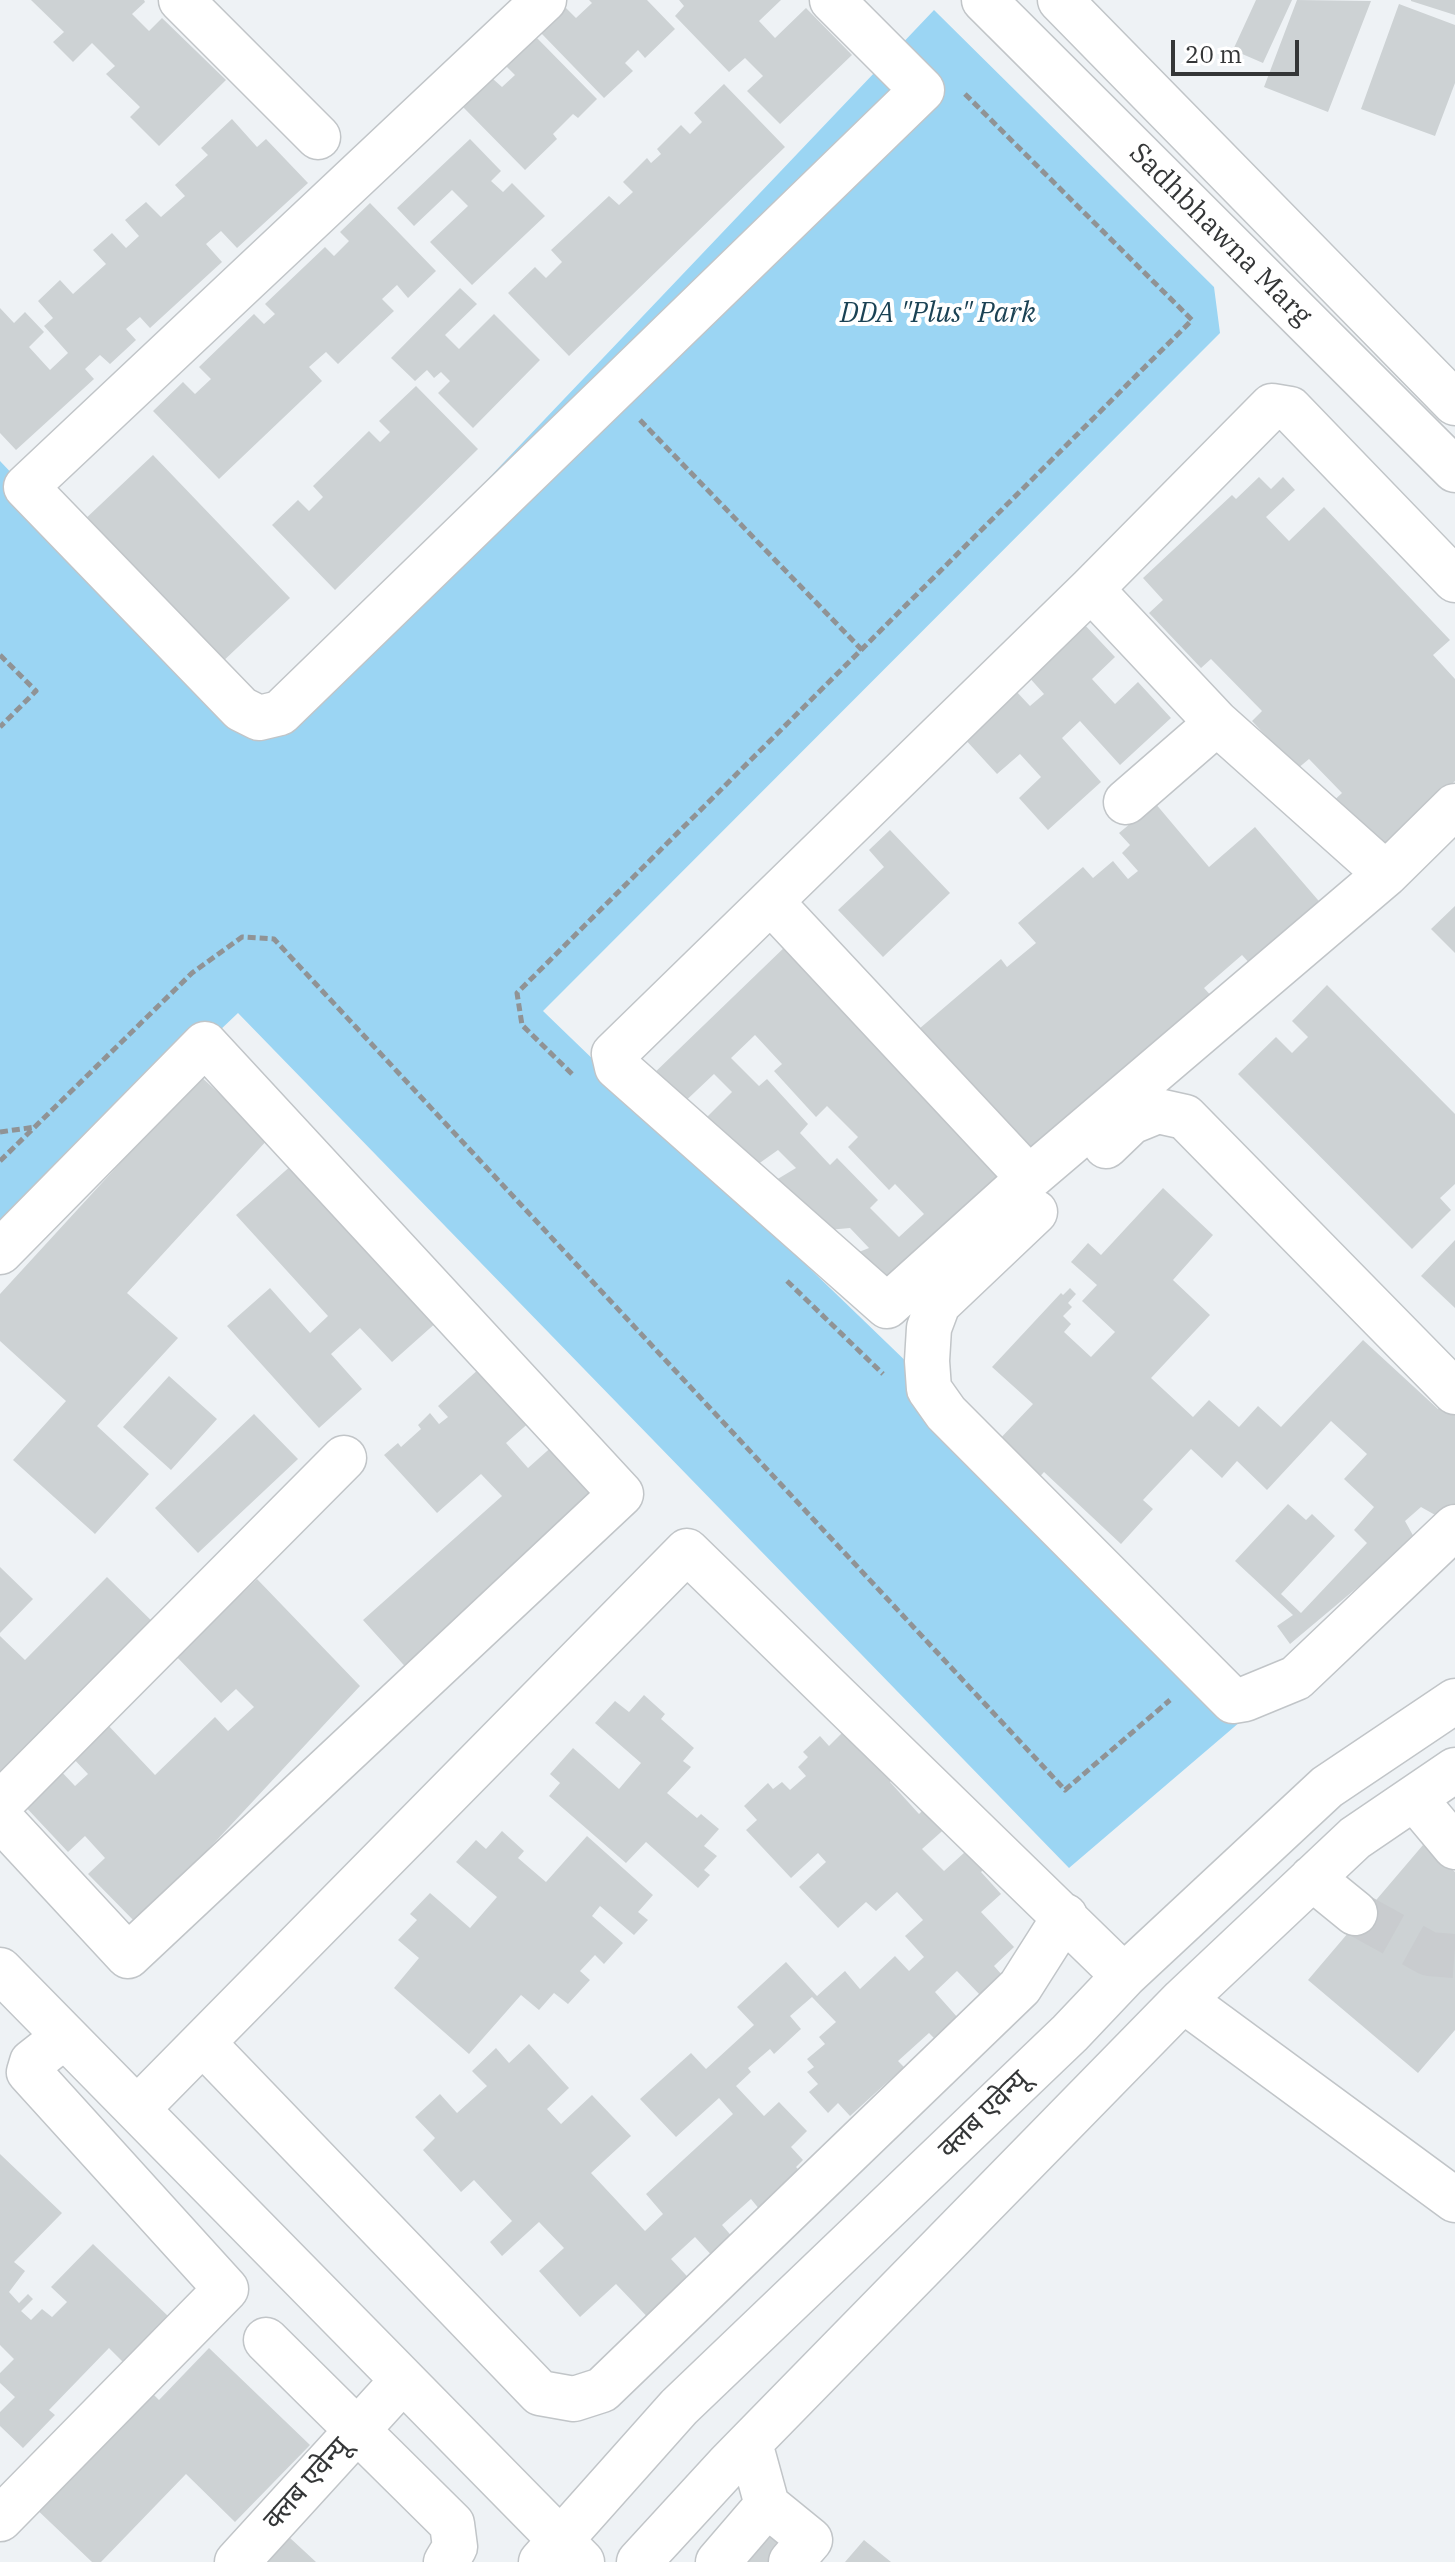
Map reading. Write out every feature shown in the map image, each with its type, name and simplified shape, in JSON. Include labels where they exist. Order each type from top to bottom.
[{"type":"street","points":[[181,0],[318,137]]},
{"type":"street","points":[[544,0],[26,487],[241,709],[259,718],[280,713],[922,90],[832,0]]},
{"type":"street","name":"Sadhbhawna Marg","points":[[984,0],[1455,470]]},
{"type":"street","name":"Sadhbhawna Marg","points":[[1060,0],[1455,403]]},
{"type":"street","points":[[1455,580],[1290,409],[1272,406],[1091,589],[614,1054],[617,1067],[887,1306],[1029,1178],[1386,874],[1455,806]]},
{"type":"street","points":[[1091,589],[1217,723],[1386,874]]},
{"type":"street","points":[[1126,802],[1217,723]]},
{"type":"street","points":[[772,903],[1029,1178]]},
{"type":"street","points":[[0,1252],[205,1044],[621,1494],[128,1956],[0,1818]]},
{"type":"street","points":[[1455,1392],[1185,1117],[1158,1111],[1131,1122],[938,1304],[929,1328],[929,1389],[946,1413],[1233,1701],[1296,1678],[1455,1527]]},
{"type":"street","points":[[0,1804],[344,1458]]},
{"type":"street","points":[[137,2109],[687,1551],[1124,1976]]},
{"type":"street","name":"क्लब एवेन्यू","points":[[561,2555],[679,2407],[1070,2033],[1124,1976],[1327,1787],[1455,1701]]},
{"type":"street","points":[[639,2562],[750,2443],[1183,2000],[1355,1838],[1455,1770]]},
{"type":"street","points":[[1414,1798],[1455,1847]]},
{"type":"street","points":[[1312,1878],[1355,1913]]},
{"type":"street","points":[[203,2043],[540,2393],[574,2399],[602,2390],[1020,1987],[1065,1916]]},
{"type":"street","points":[[0,1970],[403,2380],[561,2555]]},
{"type":"street","points":[[1183,2000],[1455,2200]]},
{"type":"street","points":[[0,2517],[226,2289],[29,2072],[32,2062],[65,2036]]},
{"type":"street","points":[[266,2340],[357,2430],[403,2380]]},
{"type":"street","name":"क्लब एवेन्यू","points":[[237,2562],[357,2430],[452,2524],[455,2547],[446,2562]]},
{"type":"street","points":[[750,2443],[767,2505],[810,2540],[791,2562]]},
{"type":"street","points":[[718,2562],[767,2505]]},
{"type":"path","points":[[639,420],[862,650]]},
{"type":"path","points":[[0,655],[36,691],[0,727]]},
{"type":"path","points":[[0,1161],[192,973]]},
{"type":"path","points":[[0,1132],[35,1127]]},
{"type":"green space","name":"DDA \"Plus\" Park","points":[[934,10],[1214,287],[1220,333],[543,1011],[1261,1704],[1069,1868],[238,1013],[0,1239],[0,461],[252,727]]},
{"type":"building","points":[[31,0],[144,0],[132,14],[149,31],[162,18],[226,80],[159,146],[130,117],[140,107],[106,74],[115,66],[92,43],[73,62],[53,42],[64,32]]},
{"type":"building","points":[[589,0],[647,0],[675,29],[645,58],[638,50],[625,63],[633,71],[604,98],[541,33],[566,8],[576,18],[592,3]]},
{"type":"building","points":[[679,0],[781,0],[759,21],[775,38],[806,8],[852,55],[780,124],[747,91],[763,76],[745,58],[729,72],[675,16],[684,6]]},
{"type":"building","points":[[1256,0],[1292,0],[1263,63],[1233,50]]},
{"type":"building","points":[[1297,0],[1371,1],[1328,112],[1264,87]]},
{"type":"building","points":[[1455,0],[1455,15],[1411,1]]},
{"type":"building","points":[[1399,4],[1455,25],[1455,83],[1435,136],[1361,109]]},
{"type":"building","points":[[536,37],[597,99],[578,118],[573,114],[553,134],[557,139],[525,170],[463,107],[493,79],[502,87],[515,75],[506,66]]},
{"type":"building","points":[[724,84],[785,147],[569,356],[508,293],[535,267],[546,278],[562,262],[551,250],[609,196],[619,205],[633,192],[623,182],[647,158],[651,163],[661,154],[657,149],[681,125],[690,134],[702,122],[694,113]]},
{"type":"building","points":[[232,119],[257,147],[266,139],[308,183],[237,248],[221,231],[206,244],[222,262],[150,328],[140,317],[126,329],[136,340],[110,364],[100,355],[85,369],[94,379],[16,450],[0,433],[0,308],[14,323],[25,312],[44,332],[29,347],[50,370],[68,353],[44,326],[53,318],[38,301],[60,280],[73,294],[106,264],[93,250],[112,233],[126,248],[139,236],[125,220],[146,202],[161,217],[185,196],[175,185],[208,155],[201,148]]},
{"type":"building","points":[[470,139],[501,171],[491,181],[503,192],[512,183],[545,216],[472,285],[430,242],[468,206],[452,190],[414,226],[397,208]]},
{"type":"building","points":[[370,203],[436,271],[408,298],[397,285],[382,299],[394,311],[338,364],[326,352],[309,367],[322,381],[219,479],[153,411],[183,382],[195,394],[211,379],[199,367],[254,314],[264,324],[275,314],[265,304],[325,247],[334,256],[349,241],[340,232]]},
{"type":"building","points":[[460,288],[477,304],[445,335],[459,349],[494,314],[540,360],[473,428],[438,393],[450,381],[441,372],[434,378],[427,370],[415,381],[391,358]]},
{"type":"building","points":[[416,386],[478,449],[335,590],[272,525],[298,500],[309,511],[323,497],[313,486],[369,431],[380,442],[390,432],[379,421]]},
{"type":"building","points":[[153,455],[290,598],[219,665],[82,522]]},
{"type":"building","points":[[1259,477],[1271,489],[1283,477],[1295,490],[1266,517],[1289,541],[1324,507],[1450,640],[1433,655],[1455,679],[1455,781],[1378,854],[1330,804],[1342,793],[1309,759],[1297,769],[1252,721],[1262,711],[1211,659],[1201,668],[1149,613],[1163,600],[1143,578],[1232,495],[1236,499]]},
{"type":"building","points":[[1083,623],[1115,657],[1092,679],[1115,704],[1138,682],[1171,718],[1120,765],[1080,721],[1062,738],[1101,782],[1048,830],[1019,798],[1041,777],[1020,754],[997,774],[963,737],[1015,690],[1030,706],[1044,694],[1027,675]]},
{"type":"building","points":[[1155,803],[1209,867],[1255,827],[1324,907],[1253,967],[1242,955],[1204,988],[1215,1000],[1035,1163],[919,1029],[1001,959],[1007,967],[1036,943],[1018,923],[1083,867],[1093,878],[1113,861],[1128,879],[1138,871],[1122,853],[1130,845],[1119,833]]},
{"type":"building","points":[[890,830],[950,893],[883,957],[838,910],[884,867],[869,850]]},
{"type":"building","points":[[1455,906],[1455,953],[1431,929]]},
{"type":"building","points":[[790,942],[1011,1171],[880,1285],[849,1256],[869,1248],[850,1228],[828,1230],[776,1180],[796,1168],[778,1150],[754,1167],[700,1124],[732,1092],[714,1074],[677,1109],[648,1079]],"holes":[[[755,1035],[782,1064],[774,1071],[816,1117],[827,1106],[858,1137],[848,1147],[889,1190],[895,1184],[924,1214],[899,1237],[870,1208],[878,1200],[837,1158],[830,1165],[800,1133],[808,1124],[767,1079],[759,1086],[731,1058]]]},
{"type":"building","points":[[1327,985],[1455,1114],[1455,1184],[1440,1198],[1451,1210],[1412,1249],[1238,1074],[1276,1037],[1292,1053],[1308,1037],[1292,1021]]},
{"type":"building","points":[[200,1076],[269,1138],[127,1293],[178,1338],[97,1426],[149,1474],[95,1534],[13,1460],[66,1401],[0,1341],[0,1294]]},
{"type":"building","points":[[294,1163],[438,1321],[392,1362],[360,1328],[331,1354],[362,1389],[319,1428],[227,1326],[270,1288],[310,1333],[328,1316],[236,1215]]},
{"type":"building","points":[[1163,1188],[1213,1235],[1173,1280],[1210,1315],[1151,1378],[1193,1417],[1209,1400],[1239,1427],[1258,1406],[1281,1427],[1363,1340],[1438,1409],[1453,1394],[1455,1396],[1455,1507],[1444,1520],[1421,1507],[1405,1521],[1415,1539],[1290,1644],[1277,1626],[1293,1615],[1235,1561],[1288,1504],[1306,1520],[1312,1514],[1335,1536],[1281,1594],[1301,1613],[1367,1543],[1354,1530],[1374,1507],[1344,1479],[1367,1454],[1331,1421],[1267,1490],[1237,1461],[1222,1478],[1191,1449],[1143,1500],[1153,1509],[1121,1544],[1044,1472],[1036,1481],[996,1443],[1033,1404],[992,1367],[1061,1293],[1063,1295],[1070,1288],[1076,1294],[1068,1303],[1072,1307],[1063,1316],[1071,1324],[1064,1332],[1091,1357],[1115,1332],[1082,1301],[1097,1285],[1071,1262],[1088,1243],[1101,1255]]},
{"type":"building","points":[[1455,1240],[1455,1308],[1421,1276]]},
{"type":"building","points":[[491,1358],[540,1413],[506,1443],[528,1468],[565,1435],[615,1490],[411,1673],[363,1620],[502,1496],[481,1474],[437,1513],[384,1455],[398,1443],[401,1447],[421,1429],[418,1425],[430,1413],[439,1424],[448,1417],[438,1406]]},
{"type":"building","points":[[169,1376],[217,1419],[171,1470],[123,1427]]},
{"type":"building","points":[[254,1414],[298,1459],[198,1553],[155,1508]]},
{"type":"building","points":[[0,1567],[33,1599],[0,1633]]},
{"type":"building","points":[[107,1577],[164,1633],[14,1785],[0,1771],[0,1636],[25,1660]]},
{"type":"building","points":[[257,1579],[360,1686],[138,1925],[88,1874],[105,1858],[85,1836],[68,1852],[21,1802],[58,1768],[75,1786],[88,1774],[70,1755],[106,1723],[155,1775],[215,1717],[228,1731],[254,1707],[236,1689],[221,1703],[176,1656]]},
{"type":"building","points":[[644,1695],[665,1714],[661,1719],[694,1748],[683,1761],[691,1767],[667,1793],[697,1818],[701,1814],[719,1829],[704,1846],[717,1856],[704,1870],[710,1875],[698,1888],[646,1842],[626,1863],[549,1796],[560,1783],[550,1774],[573,1748],[619,1789],[641,1763],[595,1723],[615,1701],[629,1712]]},
{"type":"building","points":[[848,1727],[895,1776],[890,1782],[919,1814],[929,1804],[949,1825],[922,1849],[944,1871],[975,1843],[992,1862],[981,1872],[1001,1894],[981,1912],[1014,1947],[994,1966],[1003,1976],[981,1996],[957,1971],[935,1992],[958,2018],[935,2039],[929,2033],[898,2061],[904,2067],[850,2116],[838,2103],[828,2113],[809,2092],[818,2084],[807,2072],[814,2067],[807,2059],[825,2044],[819,2037],[836,2022],[812,1997],[790,2016],[801,2029],[774,2054],[770,2049],[748,2068],[751,2072],[736,2086],[764,2116],[779,2102],[807,2131],[791,2147],[803,2160],[796,2167],[801,2172],[760,2210],[751,2199],[722,2225],[735,2240],[715,2259],[695,2237],[671,2259],[698,2288],[656,2326],[616,2284],[580,2317],[539,2271],[564,2248],[539,2222],[502,2256],[490,2242],[512,2221],[474,2180],[461,2192],[423,2150],[435,2138],[415,2117],[440,2094],[457,2113],[487,2086],[472,2071],[496,2048],[509,2063],[529,2044],[569,2088],[547,2109],[561,2124],[592,2095],[631,2136],[591,2173],[645,2231],[663,2214],[646,2194],[733,2114],[719,2098],[676,2137],[640,2099],[691,2053],[706,2069],[754,2025],[737,2007],[786,1962],[817,1996],[845,1971],[860,1989],[895,1956],[909,1971],[924,1957],[905,1936],[923,1920],[897,1892],[876,1911],[866,1902],[838,1928],[799,1887],[826,1862],[818,1853],[791,1878],[746,1830],[757,1820],[744,1806],[768,1783],[773,1789],[782,1782],[790,1790],[806,1776],[798,1767],[808,1757],[803,1752],[820,1736],[829,1746]]},
{"type":"building","points":[[502,1831],[524,1851],[518,1858],[546,1882],[587,1836],[653,1895],[638,1912],[648,1920],[634,1935],[600,1906],[592,1916],[623,1943],[604,1964],[595,1955],[580,1971],[590,1980],[568,2004],[554,1993],[539,2010],[521,1995],[469,2054],[394,1988],[419,1958],[398,1940],[417,1920],[410,1914],[430,1893],[470,1928],[497,1897],[456,1862],[476,1840],[486,1849]]},
{"type":"building","points":[[1423,1845],[1455,1872],[1455,2030],[1418,2073],[1308,1980]]},
{"type":"building","points":[[0,2154],[62,2213],[14,2262],[25,2271],[9,2292],[19,2303],[28,2294],[33,2299],[21,2311],[31,2320],[42,2309],[52,2317],[67,2302],[51,2287],[93,2244],[168,2316],[123,2362],[109,2348],[49,2410],[55,2415],[23,2448],[0,2426],[0,2412],[15,2397],[0,2383],[0,2373],[14,2359],[0,2345]]},
{"type":"building","points":[[209,2348],[310,2445],[235,2522],[186,2474],[101,2562],[92,2562],[31,2504],[146,2387],[159,2400]]},
{"type":"building","points":[[276,2525],[316,2562],[241,2562]]},
{"type":"building","points":[[771,2529],[813,2562],[744,2562]]},
{"type":"building","points":[[864,2540],[891,2562],[845,2562]]},
{"type":"tunnel","points":[[1355,1913],[1429,1954],[1455,1956]]}]
